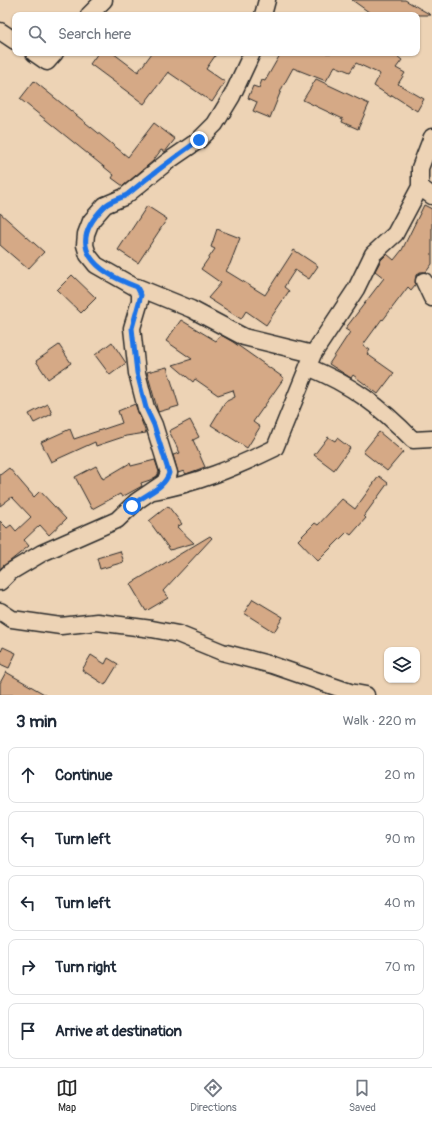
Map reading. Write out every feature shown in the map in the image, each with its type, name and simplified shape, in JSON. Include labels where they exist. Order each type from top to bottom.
[{"type":"street","points":[[92,12],[104,0]]},
{"type":"street","points":[[264,12],[267,0]]},
{"type":"street","points":[[0,31],[12,39]]},
{"type":"street","points":[[38,56],[47,62],[52,56]]},
{"type":"street","points":[[251,56],[232,96],[214,124],[199,140],[124,196],[105,205],[91,221],[86,234],[85,245],[88,255],[96,265],[121,281],[190,309],[244,336],[311,361],[367,399],[392,419],[413,440],[432,439]]},
{"type":"street","points":[[152,492],[178,487],[239,466],[274,448],[311,361],[356,289],[374,254],[394,234],[426,191],[420,168],[432,136]]},
{"type":"street","points":[[424,281],[432,298]]},
{"type":"street","points":[[0,582],[10,572],[42,553],[117,520],[137,501],[165,482],[169,473],[154,425],[146,408],[137,373],[132,328],[140,301],[140,290],[137,287]]},
{"type":"street","points":[[0,611],[12,619],[61,626],[97,622],[178,634],[222,652],[272,665],[350,692],[366,695]]},
{"type":"building","points":[[352,0],[405,0],[431,15],[420,15],[420,12],[369,12]]},
{"type":"building","points":[[96,56],[117,56],[138,72],[150,56],[215,56],[206,69],[225,82],[212,102],[168,72],[144,104],[90,64]]},
{"type":"building","points":[[279,56],[397,56],[402,60],[396,68],[405,73],[398,84],[424,99],[417,111],[392,95],[391,97],[374,86],[380,74],[356,63],[350,72],[335,66],[326,81],[293,68],[282,88],[270,118],[253,111],[257,102],[248,98],[253,86],[259,88],[262,80],[265,81]]},
{"type":"building","points":[[316,79],[369,104],[358,129],[342,122],[343,119],[303,100]]},
{"type":"building","points":[[34,81],[128,157],[154,123],[175,139],[165,152],[161,150],[153,161],[123,186],[112,178],[114,175],[20,99]]},
{"type":"building","points":[[424,205],[432,209],[432,264],[426,272],[420,272],[416,275],[415,285],[411,290],[408,287],[363,345],[370,350],[367,354],[394,373],[378,394],[353,375],[351,378],[329,364],[350,332],[345,329],[384,278],[375,271],[381,260],[387,254],[394,260],[402,250]]},
{"type":"building","points":[[147,206],[167,219],[138,263],[118,250]]},
{"type":"building","points":[[0,213],[44,252],[28,269],[0,245]]},
{"type":"building","points":[[217,229],[240,238],[226,271],[265,295],[294,250],[318,266],[309,279],[295,270],[284,287],[289,291],[266,325],[246,311],[241,319],[208,298],[221,283],[201,269],[215,249],[211,247]]},
{"type":"building","points":[[72,275],[96,298],[81,313],[57,290]]},
{"type":"building","points":[[181,320],[216,341],[221,335],[284,378],[253,422],[260,427],[247,448],[211,425],[225,402],[235,397],[233,390],[218,395],[195,379],[193,382],[173,365],[192,359],[166,341]]},
{"type":"building","points":[[112,342],[126,363],[110,375],[95,355]]},
{"type":"building","points":[[59,345],[71,363],[48,379],[36,361]]},
{"type":"building","points":[[167,367],[179,406],[158,412],[147,372]]},
{"type":"building","points":[[48,404],[52,414],[34,423],[29,414]]},
{"type":"building","points":[[135,404],[146,433],[126,436],[96,446],[95,442],[51,462],[41,442],[70,429],[74,439],[122,423],[118,411]]},
{"type":"building","points":[[190,420],[199,437],[193,440],[205,467],[186,474],[184,471],[178,473],[173,455],[180,453],[169,431]]},
{"type":"building","points":[[379,432],[403,452],[387,471],[363,452]]},
{"type":"building","points":[[328,437],[335,441],[337,438],[350,448],[334,470],[314,455]]},
{"type":"building","points":[[155,460],[159,472],[157,476],[141,483],[142,486],[122,497],[120,494],[92,509],[75,477],[96,466],[103,479],[130,463],[131,466]]},
{"type":"building","points":[[9,468],[34,497],[40,491],[66,519],[49,535],[40,525],[24,540],[29,546],[0,569],[0,521],[7,528],[11,525],[16,531],[31,517],[12,497],[0,506],[0,475]]},
{"type":"building","points":[[379,476],[388,483],[364,516],[366,518],[351,535],[347,532],[318,561],[298,540],[315,523],[318,525],[342,499],[355,509]]},
{"type":"building","points":[[168,506],[182,524],[177,527],[194,543],[170,550],[149,521]]},
{"type":"building","points":[[210,536],[212,538],[163,591],[168,598],[146,611],[130,584]]},
{"type":"building","points":[[120,551],[124,562],[100,569],[97,558]]},
{"type":"building","points":[[253,599],[283,617],[274,632],[244,613]]},
{"type":"building","points":[[3,647],[16,653],[9,668],[0,664],[0,654]]},
{"type":"building","points":[[91,655],[105,664],[108,658],[118,664],[105,685],[82,670]]},
{"type":"building","points":[[6,672],[46,695],[0,695],[0,683]]},
{"type":"route","points":[[132,506],[165,482],[169,473],[158,443],[154,425],[146,408],[137,373],[132,328],[141,295],[140,290],[137,287],[121,281],[96,265],[88,255],[85,245],[86,234],[91,221],[105,205],[124,196],[167,162],[199,140]]}]
